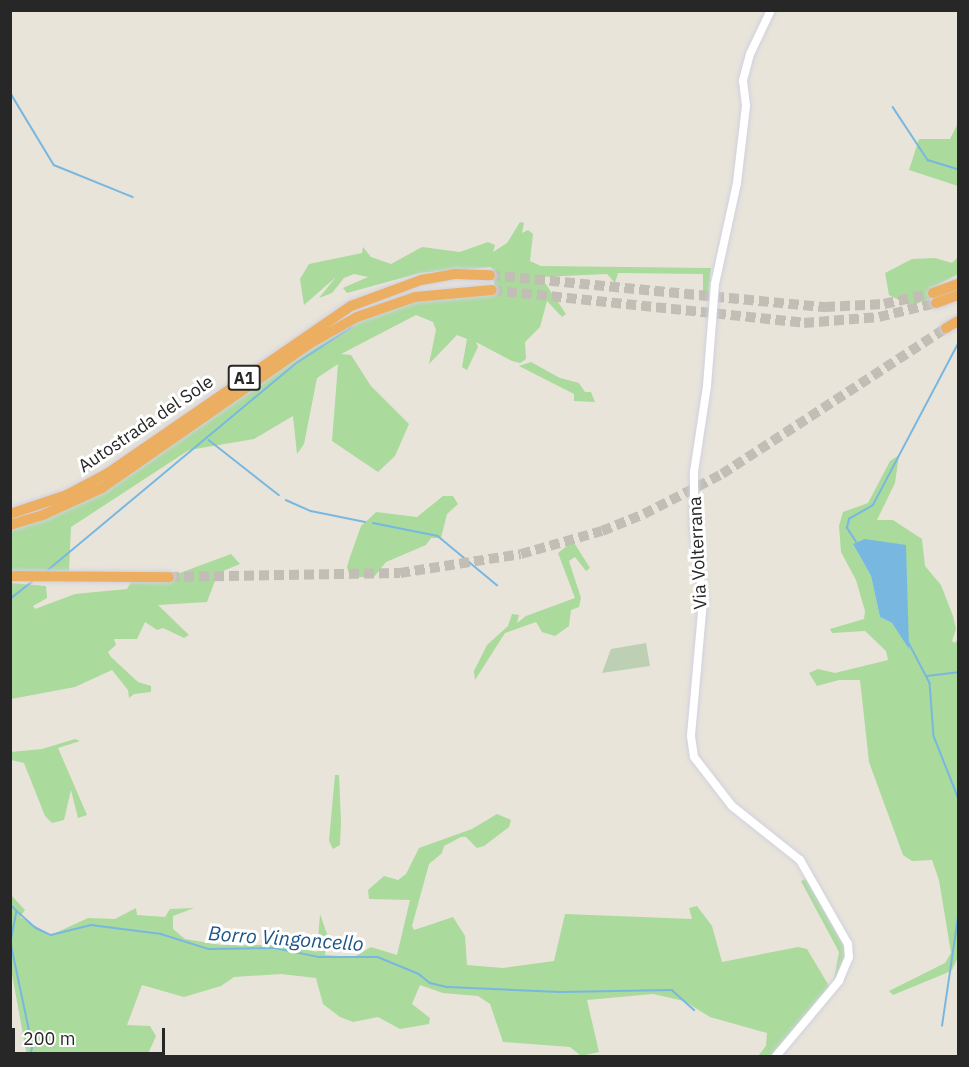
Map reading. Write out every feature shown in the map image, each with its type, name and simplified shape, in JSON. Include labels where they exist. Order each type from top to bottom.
[{"type":"highway","name":"Autostrada del Sole","points":[[10,514],[67,495],[108,473],[351,306],[421,280],[490,275]]},
{"type":"highway","points":[[958,284],[934,298],[958,295]]},
{"type":"highway","name":"Autostrada del Sole","points":[[10,525],[45,514],[102,488],[309,344],[357,317],[415,297],[492,290]]},
{"type":"highway","points":[[946,328],[958,321]]},
{"type":"highway","points":[[10,576],[169,577]]},
{"type":"main road","name":"Via Volterrana","points":[[771,10],[745,74],[745,121],[738,183],[714,291],[707,386],[694,472],[694,526],[703,601],[691,735],[694,757],[732,806],[800,860],[848,944],[849,957],[839,981],[777,1056]]},
{"type":"green space","points":[[958,123],[958,186],[909,170],[919,139],[950,139]]},
{"type":"green space","points":[[520,222],[524,223],[522,233],[528,230],[533,234],[530,261],[541,266],[711,268],[708,299],[703,301],[703,274],[618,273],[615,283],[607,274],[541,277],[566,314],[562,317],[547,301],[540,327],[525,342],[526,359],[520,363],[512,361],[476,342],[478,347],[467,370],[462,367],[467,339],[457,335],[429,364],[436,330],[433,322],[416,315],[341,354],[351,355],[371,386],[409,424],[395,456],[378,472],[332,441],[338,364],[317,378],[304,444],[297,454],[293,416],[254,439],[189,450],[71,527],[69,571],[11,572],[11,528],[25,523],[345,326],[408,303],[494,293],[494,270],[490,267],[420,273],[347,293],[343,288],[368,277],[354,274],[344,278],[332,293],[319,298],[336,277],[304,305],[300,279],[309,264],[362,253],[363,247],[371,257],[391,264],[422,247],[460,252],[488,242],[495,245],[493,252],[507,243]]},
{"type":"green space","points":[[958,257],[958,274],[932,288],[931,298],[911,306],[889,295],[885,273],[912,259],[935,258],[952,263]]},
{"type":"green space","points":[[531,362],[560,378],[579,383],[585,392],[591,392],[595,402],[574,401],[574,394],[519,366]]},
{"type":"green space","points":[[899,455],[895,483],[877,520],[893,520],[922,539],[925,566],[941,585],[953,616],[956,629],[952,641],[955,643],[958,639],[958,957],[952,970],[893,995],[889,991],[945,963],[951,953],[939,880],[932,860],[912,861],[903,855],[869,762],[860,680],[839,680],[817,686],[809,673],[818,669],[835,673],[888,660],[886,651],[865,631],[832,633],[830,629],[864,619],[865,611],[856,580],[841,552],[839,526],[843,512],[868,503],[890,461]],"holes":[[[853,544],[905,609],[909,648],[892,623],[880,617],[871,576]]]},
{"type":"green space","points":[[443,496],[453,496],[458,504],[447,514],[441,538],[431,538],[426,545],[386,562],[374,577],[350,577],[347,567],[361,526],[376,512],[417,517]]},
{"type":"green space","points":[[573,541],[590,568],[586,571],[575,557],[569,561],[581,598],[579,607],[571,610],[569,626],[555,636],[542,632],[536,622],[505,633],[475,680],[474,671],[487,645],[508,626],[512,614],[519,615],[517,623],[526,616],[575,598],[558,553]]},
{"type":"green space","points":[[231,554],[240,564],[218,573],[207,602],[158,605],[189,635],[184,638],[163,628],[157,630],[145,622],[137,639],[114,639],[116,645],[108,652],[111,657],[138,682],[151,686],[151,692],[134,694],[129,698],[128,690],[112,670],[75,687],[11,699],[11,583],[46,586],[47,598],[33,606],[35,609],[75,594],[127,589],[131,582],[169,577]]},
{"type":"green space","points":[[646,643],[650,666],[602,673],[611,649]]},
{"type":"green space","points":[[75,739],[80,741],[58,748],[87,815],[78,818],[71,790],[64,820],[52,823],[45,816],[24,763],[11,760],[11,752],[42,749]]},
{"type":"green space","points":[[335,775],[339,775],[341,822],[340,845],[333,849],[329,841]]},
{"type":"green space","points":[[497,814],[511,820],[509,827],[484,846],[477,848],[466,837],[461,837],[444,846],[442,853],[429,864],[412,926],[414,930],[453,917],[465,936],[467,965],[503,968],[554,961],[565,914],[692,919],[689,908],[697,906],[712,926],[722,962],[798,947],[807,949],[832,991],[839,952],[801,881],[812,876],[844,933],[849,957],[845,970],[832,992],[776,1056],[758,1056],[766,1046],[767,1033],[710,1017],[684,1001],[653,994],[587,1000],[599,1052],[581,1056],[570,1047],[503,1042],[490,1004],[478,996],[443,993],[420,985],[412,1004],[430,1018],[429,1024],[400,1029],[378,1017],[353,1022],[340,1017],[323,1004],[316,978],[281,974],[234,977],[221,986],[184,997],[142,985],[127,1025],[150,1026],[156,1036],[147,1056],[27,1056],[11,969],[11,895],[25,910],[20,917],[51,935],[88,918],[115,919],[136,908],[137,915],[165,917],[170,909],[194,908],[173,916],[173,929],[185,939],[222,945],[276,945],[285,942],[317,952],[320,914],[328,937],[325,955],[354,957],[371,947],[397,955],[410,900],[369,899],[368,890],[384,876],[398,880],[406,874],[419,848],[472,829]]},
{"type":"water","points":[[865,539],[906,545],[909,649],[892,623],[880,617],[871,576],[853,544]]},
{"type":"waterway","points":[[10,92],[54,165],[133,197]]},
{"type":"waterway","points":[[893,107],[928,160],[958,169]]},
{"type":"waterway","points":[[48,570],[298,362],[352,327]]},
{"type":"waterway","points":[[856,542],[847,528],[849,519],[873,505],[958,344]]},
{"type":"waterway","points":[[209,440],[279,495]]},
{"type":"waterway","points":[[286,500],[311,511],[365,522]]},
{"type":"waterway","points":[[373,523],[438,536],[497,585]]},
{"type":"waterway","points":[[10,599],[32,582]]},
{"type":"waterway","points":[[908,641],[930,683],[934,736],[958,797]]},
{"type":"waterway","points":[[927,676],[958,672]]},
{"type":"waterway","points":[[10,904],[17,911],[11,943],[33,1047],[30,1056]]},
{"type":"waterway","name":"Borro Vingoncello","points":[[17,911],[36,928],[51,935],[91,925],[161,934],[209,949],[275,948],[319,957],[378,957],[419,974],[430,983],[448,987],[560,992],[672,990],[694,1010]]},
{"type":"waterway","points":[[942,1026],[958,917]]},
{"type":"tunnel","points":[[490,275],[825,307],[884,304],[933,293]]},
{"type":"tunnel","points":[[492,290],[804,323],[879,317],[936,303]]},
{"type":"tunnel","points":[[169,577],[400,573],[521,554],[602,531],[644,514],[722,474],[946,328]]}]
